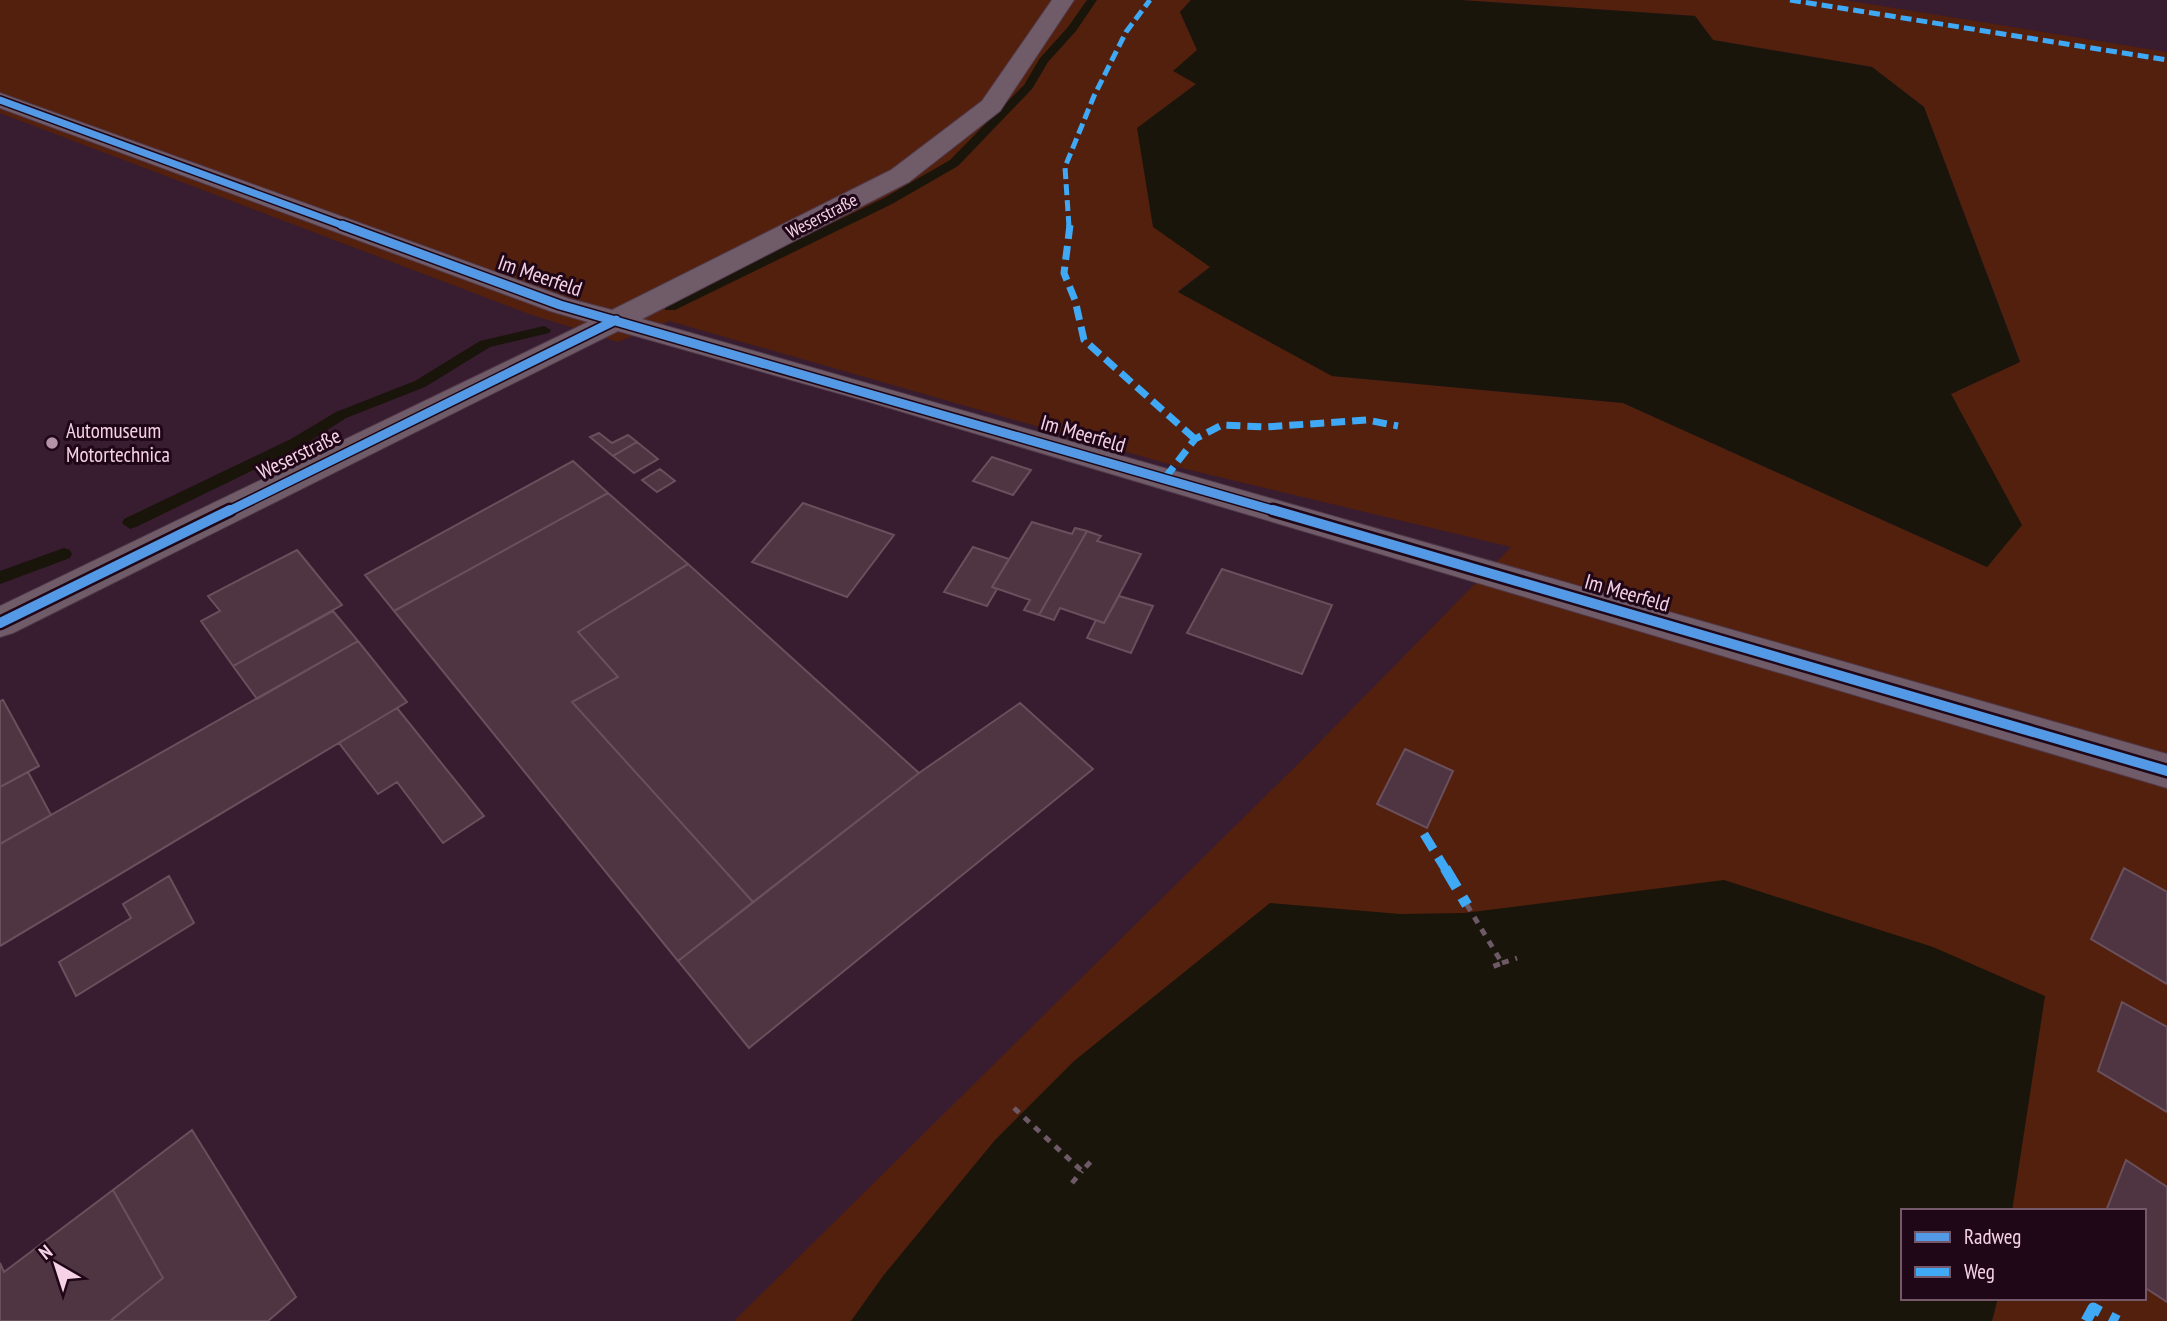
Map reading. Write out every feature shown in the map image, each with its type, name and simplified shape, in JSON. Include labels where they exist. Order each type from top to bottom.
[{"type":"street","name":"Weserstraße","points":[[0,623],[616,320],[900,176],[991,106],[1063,0]]},
{"type":"street","name":"Im Meerfeld","points":[[0,100],[560,304],[2167,771]]},
{"type":"path","points":[[1467,905],[1502,962]]},
{"type":"path","points":[[1492,967],[1517,958]]},
{"type":"path","points":[[1014,1108],[1082,1171]]},
{"type":"path","points":[[1072,1183],[1095,1157]]},
{"type":"shaded area","points":[[0,0],[1191,0],[1180,12],[1197,50],[1210,267],[1178,291],[1332,376],[1623,403],[1987,567],[2021,525],[1951,394],[2020,361],[1924,107],[1872,67],[1713,40],[1695,16],[1460,0],[1844,0],[2167,52],[2167,1321],[734,1321],[1305,757],[1511,547],[1186,469],[669,321],[618,342],[529,314],[0,113]]},
{"type":"shaded area","points":[[1191,0],[1460,0],[1695,16],[1713,40],[1872,67],[1924,107],[2020,362],[1951,394],[2022,525],[1987,567],[1623,403],[1332,376],[1178,292],[1210,267],[1153,227],[1137,128],[1196,84],[1173,71],[1197,50],[1180,12]]},
{"type":"shaded area","points":[[1724,880],[1933,947],[2045,996],[2012,1209],[1901,1209],[1901,1300],[1997,1300],[1992,1321],[851,1321],[883,1276],[995,1140],[1074,1061],[1270,903],[1400,914],[1464,913]]},
{"type":"building","points":[[599,433],[612,443],[628,435],[637,442],[613,456],[590,437]]},
{"type":"building","points":[[637,442],[658,459],[634,473],[613,456]]},
{"type":"building","points":[[992,457],[1031,470],[1013,495],[973,481]]},
{"type":"building","points":[[573,461],[608,493],[394,611],[365,575]]},
{"type":"building","points":[[660,469],[675,481],[657,492],[642,480]]},
{"type":"building","points":[[608,493],[688,564],[578,632],[618,677],[572,702],[753,902],[678,961],[394,611]]},
{"type":"building","points":[[803,503],[894,535],[847,597],[752,562]]},
{"type":"building","points":[[1032,522],[1072,534],[1075,528],[1087,531],[1039,615],[1024,610],[1030,600],[992,587]]},
{"type":"building","points":[[1087,531],[1101,536],[1097,541],[1141,554],[1104,623],[1060,608],[1054,620],[1039,615]]},
{"type":"building","points":[[973,547],[1009,559],[992,587],[997,589],[987,606],[944,592]]},
{"type":"building","points":[[297,550],[342,605],[233,666],[201,621],[220,611],[208,596]]},
{"type":"building","points":[[688,564],[919,773],[753,902],[572,702],[618,677],[578,632]]},
{"type":"building","points":[[1222,569],[1332,605],[1302,674],[1187,633]]},
{"type":"building","points":[[1119,596],[1153,606],[1131,653],[1087,638],[1096,620],[1104,623]]},
{"type":"building","points":[[333,611],[358,641],[257,699],[233,666]]},
{"type":"building","points":[[358,641],[407,702],[0,946],[0,844]]},
{"type":"building","points":[[3,700],[39,766],[0,787],[0,701]]},
{"type":"building","points":[[1020,703],[1093,769],[749,1048],[678,961],[919,773]]},
{"type":"building","points":[[397,708],[484,816],[443,843],[397,782],[378,794],[339,743]]},
{"type":"building","points":[[1405,749],[1453,771],[1427,828],[1377,804]]},
{"type":"building","points":[[28,772],[51,815],[0,844],[0,787]]},
{"type":"building","points":[[2124,868],[2167,892],[2167,984],[2091,939]]},
{"type":"building","points":[[169,876],[194,923],[76,996],[59,962],[131,918],[123,904]]},
{"type":"building","points":[[2122,1002],[2167,1027],[2167,1112],[2098,1071]]},
{"type":"building","points":[[192,1130],[296,1297],[268,1321],[110,1321],[163,1278],[113,1190]]},
{"type":"building","points":[[2126,1160],[2167,1187],[2167,1302],[2146,1288],[2146,1209],[2107,1209]]},
{"type":"building","points":[[113,1190],[163,1278],[110,1321],[0,1321],[0,1263],[4,1272]]},
{"type":"waterway","points":[[670,307],[888,201],[954,163],[1028,87],[1044,60],[1072,29],[1092,0]]},
{"type":"waterway","points":[[130,523],[296,443],[341,415],[420,384],[485,344],[544,330]]},
{"type":"waterway","points":[[0,578],[64,554]]},
{"type":"marked path","points":[[1150,0],[1126,32],[1094,96],[1065,167],[1070,222],[1064,273],[1075,300],[1084,340],[1195,439]]},
{"type":"marked path","points":[[1790,0],[2167,60]]},
{"type":"marked path","points":[[1165,478],[1195,439],[1222,425],[1265,427],[1367,420],[1398,426]]},
{"type":"marked path","points":[[1424,834],[1467,905]]},
{"type":"marked path","points":[[2086,1321],[2093,1308],[2118,1321]]},
{"type":"cycle path","points":[[0,100],[560,305],[877,394],[2167,771]]},
{"type":"cycle path","points":[[0,623],[616,320]]},
{"type":"place","name":"Automuseum Motortechnica","points":[[52,443]]}]
